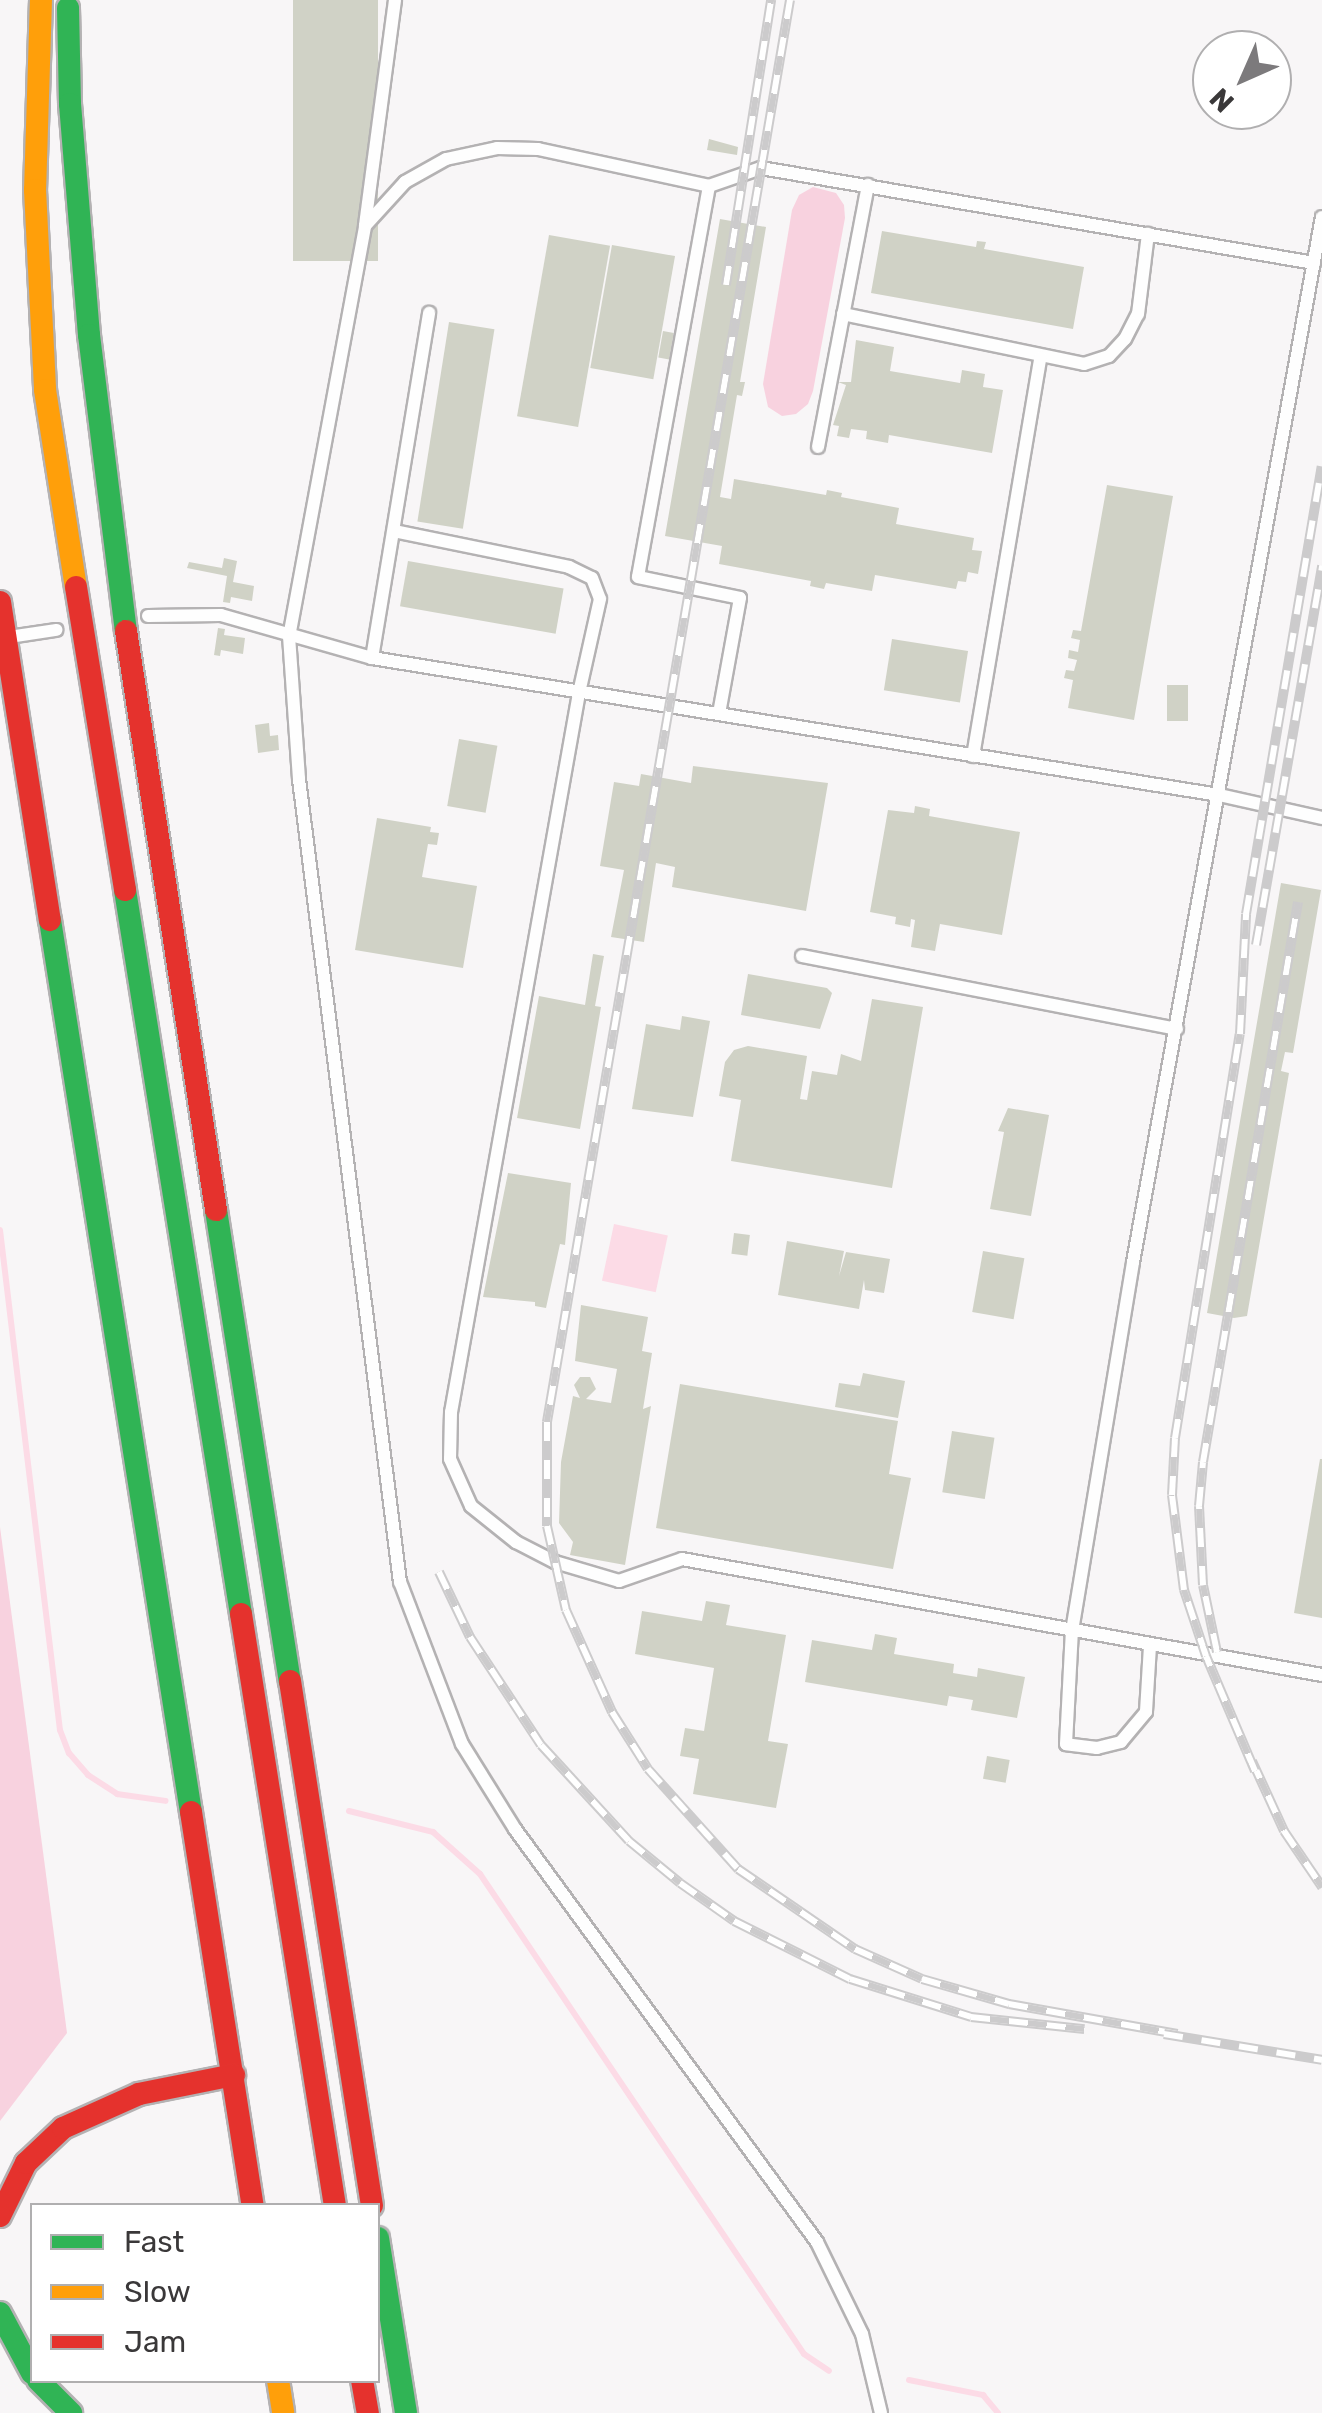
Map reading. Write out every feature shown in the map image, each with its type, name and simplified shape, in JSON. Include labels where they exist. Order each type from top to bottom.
[{"type":"main road","points":[[41,0],[35,190],[46,390],[334,2203]]},
{"type":"main road","points":[[68,0],[70,104],[87,316],[119,588],[372,2203]]},
{"type":"main road","points":[[0,602],[253,2203]]},
{"type":"main road","points":[[0,2216],[12,2184],[26,2164],[63,2128],[139,2094],[234,2075]]},
{"type":"main road","points":[[380,2250],[406,2413]]},
{"type":"main road","points":[[0,2314],[30,2369]]},
{"type":"main road","points":[[41,2383],[71,2413]]},
{"type":"main road","points":[[278,2383],[283,2413]]},
{"type":"main road","points":[[363,2383],[368,2413]]},
{"type":"lane","points":[[396,0],[365,226],[289,636],[300,779],[400,1582],[462,1744],[816,2242],[862,2334],[881,2413]]},
{"type":"lane","points":[[365,226],[405,182],[446,158],[497,148],[538,149],[708,186],[761,168],[1314,263]]},
{"type":"lane","points":[[818,447],[868,185]]},
{"type":"lane","points":[[708,186],[638,577],[740,598],[719,714]]},
{"type":"lane","points":[[1150,1646],[1146,1712],[1121,1742],[1097,1748],[1066,1744],[1072,1631],[1133,1262],[1315,297],[1314,263],[1322,217]]},
{"type":"lane","points":[[844,314],[1040,358],[1084,364],[1108,356],[1125,340],[1138,314],[1148,234]]},
{"type":"lane","points":[[372,658],[428,313]]},
{"type":"lane","points":[[973,756],[1040,358]]},
{"type":"lane","points":[[394,531],[569,567],[592,578],[600,598],[579,692],[452,1412],[450,1459],[471,1506],[516,1542],[618,1581],[682,1558],[1322,1675]]},
{"type":"lane","points":[[148,616],[221,615],[372,658],[1219,795],[1322,818]]},
{"type":"lane","points":[[3,638],[56,630]]},
{"type":"lane","points":[[802,956],[1178,1028]]},
{"type":"shaded area","points":[[813,187],[836,193],[844,205],[845,218],[813,391],[808,404],[796,414],[782,416],[768,407],[763,384],[792,210],[799,195]]},
{"type":"shaded area","points":[[614,1224],[668,1235],[656,1292],[602,1281]]},
{"type":"shaded area","points":[[0,1527],[67,2033],[0,2121]]},
{"type":"building","points":[[293,0],[378,0],[378,261],[293,261]]},
{"type":"building","points":[[709,139],[738,147],[737,155],[707,150]]},
{"type":"building","points":[[720,219],[766,227],[740,382],[745,382],[742,396],[737,395],[720,497],[731,499],[734,479],[826,495],[827,490],[842,493],[841,497],[899,508],[896,524],[974,538],[972,550],[982,551],[978,574],[968,572],[966,582],[958,581],[956,589],[875,575],[872,591],[826,583],[824,589],[810,586],[811,581],[719,564],[722,546],[665,536]]},
{"type":"building","points":[[882,231],[976,247],[977,241],[986,242],[984,249],[1084,267],[1073,329],[871,293]]},
{"type":"building","points":[[549,235],[610,246],[578,427],[517,416]]},
{"type":"building","points":[[612,245],[675,256],[653,379],[590,368]]},
{"type":"building","points":[[449,322],[494,329],[463,529],[417,522]]},
{"type":"building","points":[[663,331],[674,333],[669,359],[658,358]]},
{"type":"building","points":[[856,340],[894,347],[890,371],[960,383],[962,370],[985,374],[983,387],[1003,390],[992,453],[889,435],[888,443],[866,439],[867,431],[851,429],[849,438],[837,436],[839,426],[833,425],[846,385],[838,382],[851,382]]},
{"type":"building","points":[[1107,485],[1173,496],[1134,720],[1068,708],[1073,680],[1064,678],[1066,670],[1074,671],[1077,660],[1068,658],[1069,650],[1078,652],[1080,640],[1071,638],[1073,630],[1081,631]]},
{"type":"building","points":[[224,558],[237,561],[233,582],[254,586],[252,601],[231,597],[230,603],[223,602],[227,576],[187,568],[189,562],[222,568]]},
{"type":"building","points":[[408,561],[564,588],[556,634],[400,606]]},
{"type":"building","points":[[218,628],[225,629],[224,635],[245,638],[243,654],[221,650],[220,656],[214,655]]},
{"type":"building","points":[[892,639],[968,651],[960,702],[884,690]]},
{"type":"building","points":[[1167,685],[1188,685],[1188,721],[1167,721]]},
{"type":"building","points":[[269,723],[270,736],[278,735],[279,750],[258,753],[255,725]]},
{"type":"building","points":[[459,739],[497,746],[486,813],[447,806]]},
{"type":"building","points":[[693,766],[828,783],[806,911],[672,887],[675,867],[656,863],[644,942],[611,937],[624,870],[600,866],[614,782],[639,786],[641,774],[691,783]]},
{"type":"building","points":[[915,806],[930,809],[929,816],[1020,832],[1002,935],[940,924],[935,951],[911,947],[915,920],[911,919],[910,927],[895,924],[896,917],[870,912],[888,810],[914,813]]},
{"type":"building","points":[[377,818],[431,827],[430,832],[439,833],[437,845],[428,844],[422,877],[477,886],[463,968],[355,950]]},
{"type":"building","points":[[1281,883],[1321,890],[1293,1053],[1285,1052],[1281,1071],[1289,1073],[1247,1316],[1234,1318],[1207,1313]]},
{"type":"building","points":[[593,954],[604,956],[595,1006],[601,1007],[580,1129],[517,1118],[539,996],[585,1005]]},
{"type":"building","points":[[748,974],[827,988],[832,993],[820,1029],[741,1015]]},
{"type":"building","points":[[872,999],[923,1007],[892,1188],[731,1161],[741,1100],[719,1096],[725,1062],[734,1050],[748,1046],[807,1056],[800,1099],[807,1100],[812,1071],[837,1075],[841,1054],[861,1061]]},
{"type":"building","points":[[682,1016],[710,1021],[693,1117],[632,1109],[646,1024],[680,1030]]},
{"type":"building","points":[[1008,1108],[1049,1115],[1031,1216],[990,1209],[1004,1132],[998,1131]]},
{"type":"building","points":[[508,1173],[571,1183],[565,1245],[560,1244],[546,1308],[535,1306],[535,1302],[483,1297]]},
{"type":"building","points":[[734,1233],[750,1235],[747,1256],[731,1254]]},
{"type":"building","points":[[787,1241],[844,1251],[839,1276],[846,1252],[890,1259],[884,1293],[865,1290],[864,1280],[859,1309],[778,1295]]},
{"type":"building","points":[[983,1251],[1024,1258],[1014,1319],[972,1312]]},
{"type":"building","points":[[581,1305],[648,1317],[642,1351],[652,1353],[643,1409],[651,1406],[625,1565],[570,1555],[573,1542],[559,1523],[561,1462],[573,1396],[580,1398],[574,1385],[580,1377],[590,1377],[596,1389],[586,1399],[611,1403],[617,1369],[575,1361]]},
{"type":"building","points":[[863,1373],[905,1381],[898,1418],[835,1407],[839,1383],[860,1386]]},
{"type":"building","points":[[680,1384],[898,1421],[889,1474],[911,1478],[893,1569],[656,1528]]},
{"type":"building","points":[[952,1431],[994,1438],[985,1499],[942,1492]]},
{"type":"building","points":[[1322,1459],[1322,1618],[1294,1613]]},
{"type":"building","points":[[706,1601],[730,1605],[726,1625],[786,1635],[768,1741],[788,1744],[776,1808],[693,1794],[699,1759],[680,1756],[685,1728],[704,1731],[714,1668],[635,1654],[642,1611],[702,1621]]},
{"type":"building","points":[[875,1634],[897,1638],[894,1654],[954,1664],[953,1673],[977,1677],[978,1668],[1025,1677],[1017,1718],[971,1710],[973,1700],[949,1696],[947,1706],[805,1682],[812,1640],[872,1650]]},
{"type":"building","points":[[987,1756],[1010,1760],[1006,1783],[983,1779]]},
{"type":"waterway","points":[[0,1230],[60,1730],[69,1753],[88,1775],[117,1794],[166,1801]]},
{"type":"waterway","points":[[349,1811],[433,1832],[480,1874],[804,2354],[829,2371]]},
{"type":"waterway","points":[[909,2380],[983,2395],[998,2413]]},
{"type":"railway","points":[[726,285],[771,0]]},
{"type":"railway","points":[[790,0],[547,1422],[547,1526],[566,1610],[612,1712],[648,1769],[738,1869],[855,1949],[922,1979],[1009,2004],[1177,2034]]},
{"type":"railway","points":[[1255,1771],[1206,1656],[1184,1590],[1172,1495],[1175,1438],[1240,1034],[1246,914],[1322,466]]},
{"type":"railway","points":[[1256,945],[1322,566]]},
{"type":"railway","points":[[1217,1652],[1203,1585],[1199,1506],[1203,1462],[1298,902]]},
{"type":"railway","points":[[439,1572],[470,1637],[541,1745],[629,1841],[680,1883],[734,1921],[850,1979],[971,2017],[1084,2029]]},
{"type":"railway","points":[[1252,1761],[1284,1831],[1322,1887]]},
{"type":"railway","points":[[1164,2034],[1322,2060]]},
{"type":"traffic: fast","points":[[68,8],[70,104],[89,335],[126,631]]},
{"type":"traffic: fast","points":[[125,890],[241,1614]]},
{"type":"traffic: fast","points":[[50,920],[191,1812]]},
{"type":"traffic: fast","points":[[216,1210],[290,1681]]},
{"type":"traffic: fast","points":[[380,2250],[406,2413]]},
{"type":"traffic: fast","points":[[0,2313],[30,2369]]},
{"type":"traffic: fast","points":[[41,2383],[71,2413]]},
{"type":"traffic: slow","points":[[41,0],[35,190],[45,390],[76,587]]},
{"type":"traffic: slow","points":[[278,2383],[283,2413]]},
{"type":"traffic: jam","points":[[76,587],[125,890]]},
{"type":"traffic: jam","points":[[0,602],[50,920]]},
{"type":"traffic: jam","points":[[126,631],[216,1210]]},
{"type":"traffic: jam","points":[[241,1614],[335,2203]]},
{"type":"traffic: jam","points":[[290,1681],[372,2203]]},
{"type":"traffic: jam","points":[[191,1812],[253,2203]]},
{"type":"traffic: jam","points":[[0,2216],[26,2163],[63,2128],[139,2094],[234,2075]]},
{"type":"traffic: jam","points":[[363,2383],[368,2413]]}]
